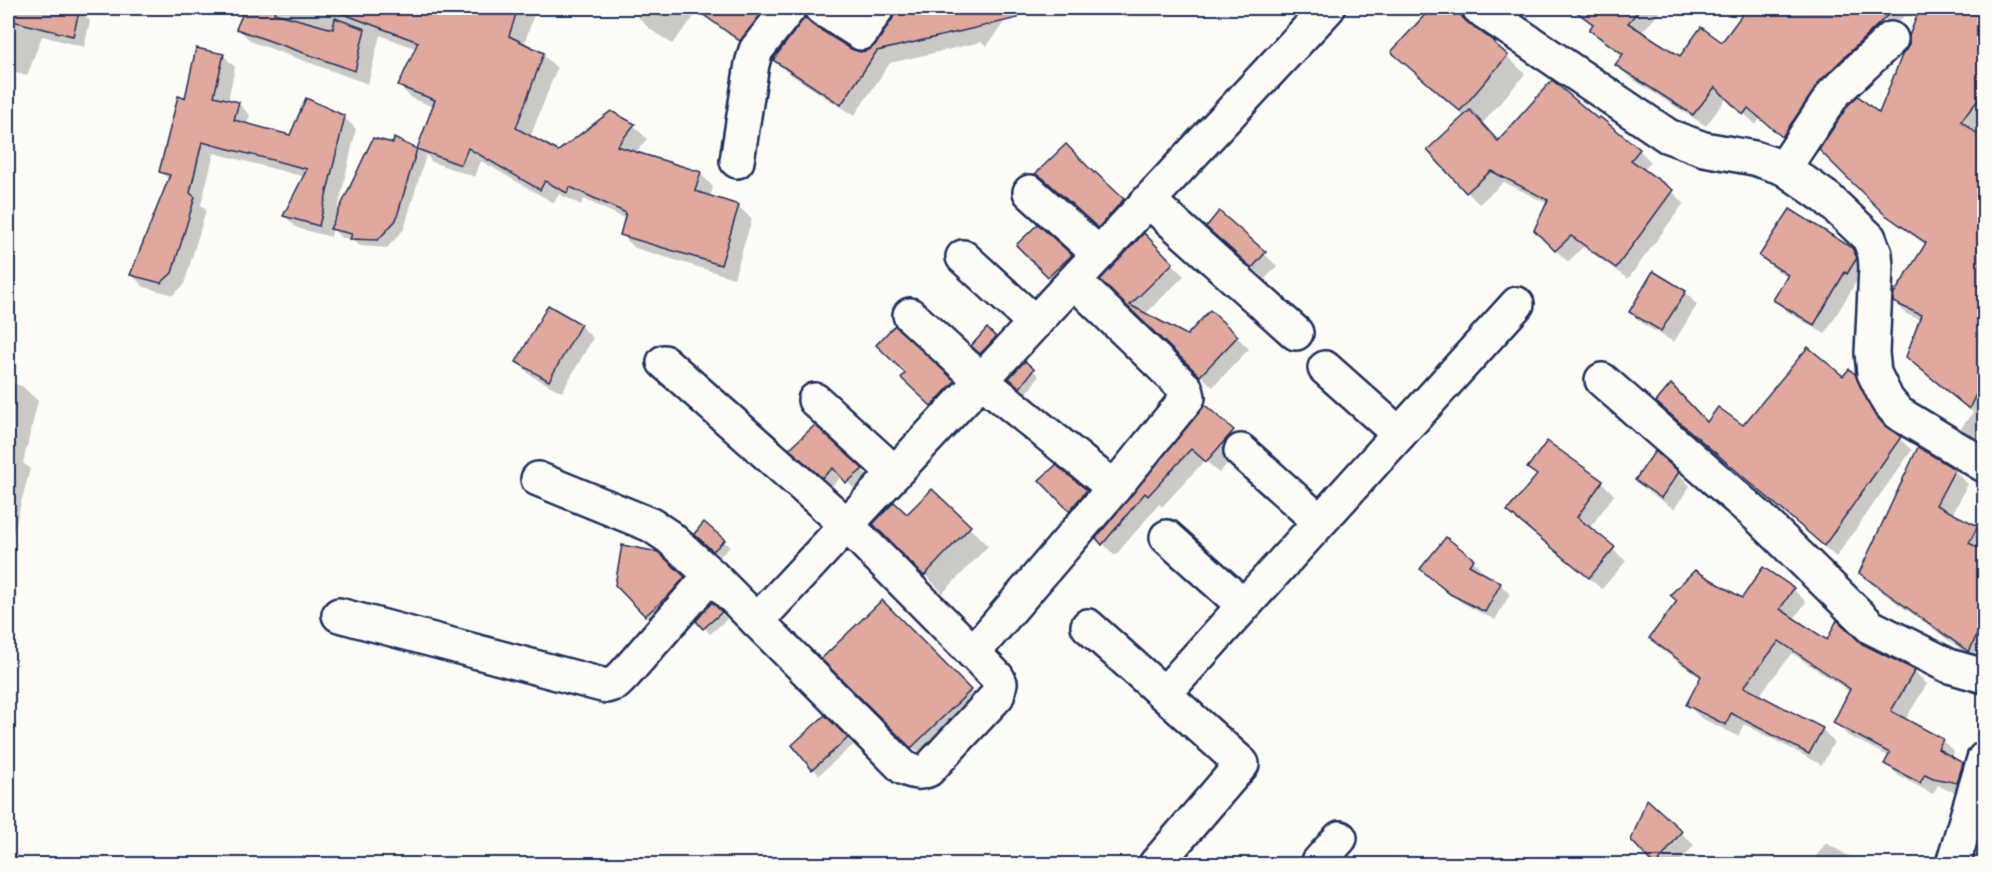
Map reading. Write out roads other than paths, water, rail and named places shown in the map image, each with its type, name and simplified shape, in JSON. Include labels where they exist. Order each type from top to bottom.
[{"type":"street","points":[[737,161],[756,50],[789,8]]},
{"type":"street","points":[[821,8],[861,33],[877,8]]},
{"type":"street","points":[[758,621],[1328,8]]},
{"type":"street","points":[[1479,8],[1668,136],[1704,149],[1755,158],[1784,168],[1828,199],[1869,238],[1875,254],[1872,353],[1874,373],[1887,400],[1898,413],[1984,465]]},
{"type":"street","points":[[1784,168],[1834,93],[1891,39]]},
{"type":"street","points":[[1030,192],[1099,254]]},
{"type":"street","points":[[1149,201],[1296,333]]},
{"type":"street","points":[[963,257],[1035,323]]},
{"type":"street","points":[[973,653],[1186,401],[1188,393],[1074,281]]},
{"type":"street","points":[[1164,694],[1517,304]]},
{"type":"street","points":[[910,315],[982,381],[1114,488]]},
{"type":"street","points":[[538,479],[651,525],[669,537],[758,621],[904,768],[921,773],[928,770],[996,696],[1000,690],[998,677],[847,525],[664,362]]},
{"type":"street","points":[[1325,368],[1399,434]]},
{"type":"street","points":[[1602,380],[1760,518],[1872,627],[1949,666],[1984,676]]},
{"type":"street","points":[[815,400],[895,473]]},
{"type":"street","points":[[1241,451],[1319,521]]},
{"type":"street","points":[[1167,537],[1243,605]]},
{"type":"street","points":[[339,615],[606,686],[615,683],[625,674],[711,575]]},
{"type":"street","points":[[1088,626],[1242,764],[1156,864]]},
{"type":"street","points":[[1953,864],[1984,759]]},
{"type":"street","points":[[1317,864],[1340,838]]}]
